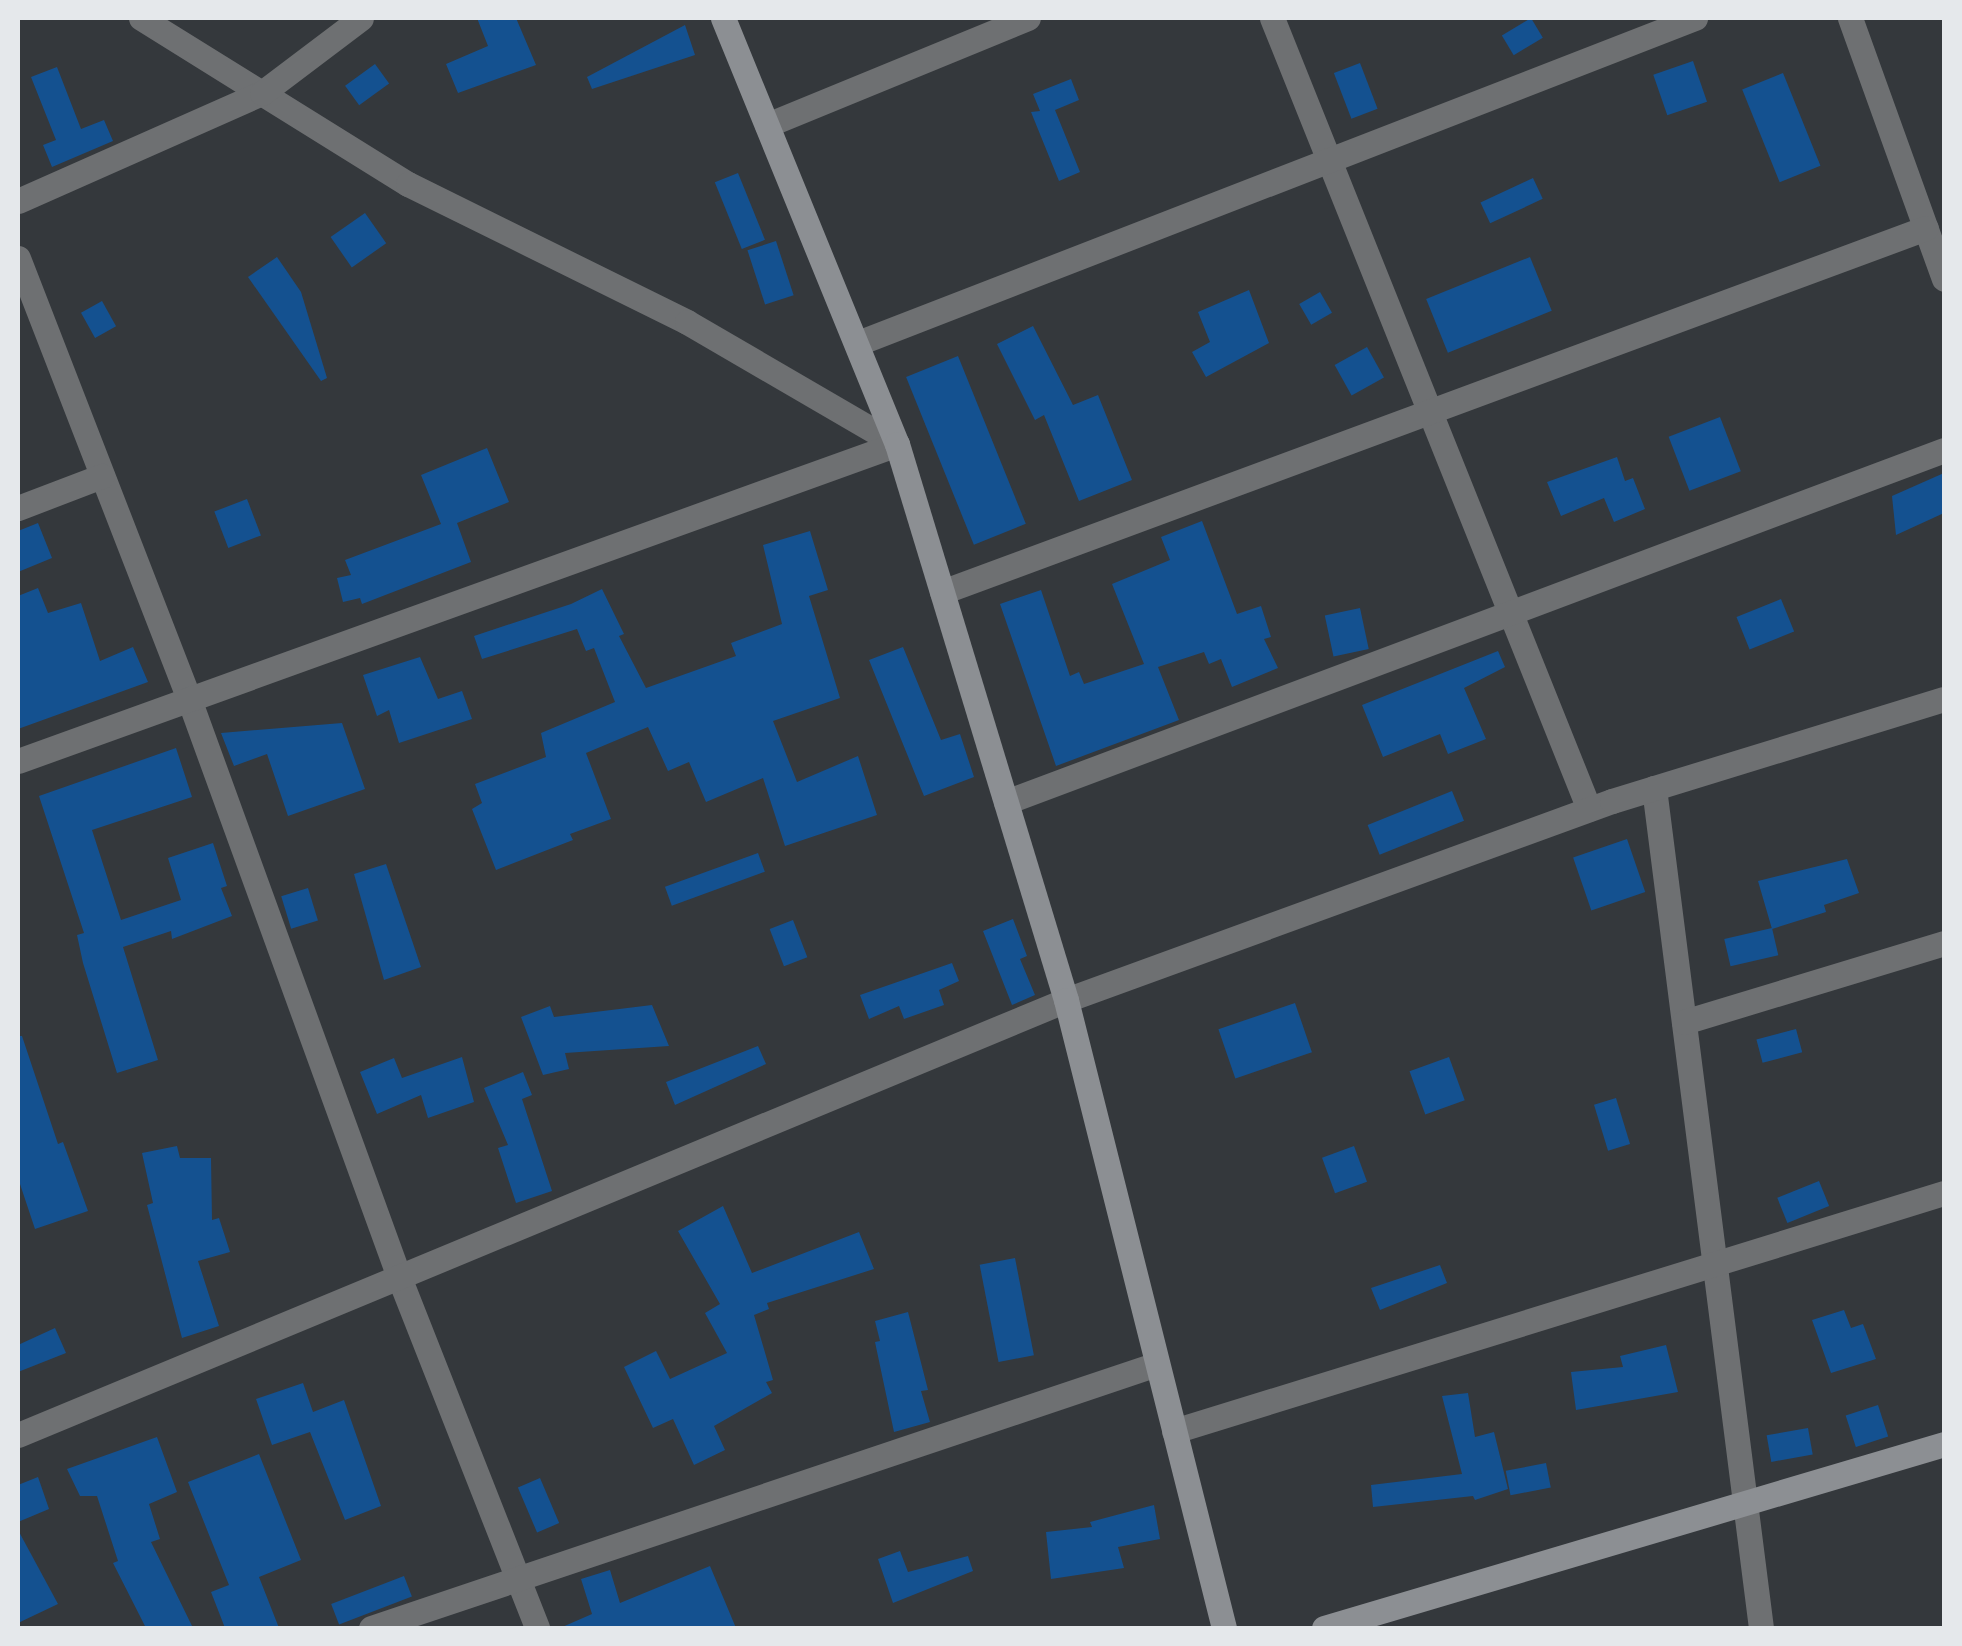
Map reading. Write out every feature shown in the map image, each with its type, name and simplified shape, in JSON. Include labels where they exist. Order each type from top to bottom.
[{"type":"street","points":[[141,18],[408,184],[687,322],[897,444]]},
{"type":"street","points":[[18,201],[262,93],[361,18]]},
{"type":"street","points":[[722,18],[897,444],[1066,1000],[1224,1628]]},
{"type":"street","points":[[767,125],[1028,18]]},
{"type":"street","points":[[1272,18],[1589,810]]},
{"type":"street","points":[[858,343],[1696,18]]},
{"type":"street","points":[[1850,18],[1944,279]]},
{"type":"street","points":[[942,592],[1926,228]]},
{"type":"street","points":[[18,258],[189,699],[400,1277],[537,1628]]},
{"type":"street","points":[[18,761],[897,444]]},
{"type":"street","points":[[1006,802],[1944,450]]},
{"type":"street","points":[[18,508],[102,476]]},
{"type":"street","points":[[18,1435],[1066,1000],[1589,810],[1944,699]]},
{"type":"street","points":[[1654,788],[1761,1628]]},
{"type":"street","points":[[1684,1022],[1944,943]]},
{"type":"street","points":[[1174,1431],[1944,1194]]},
{"type":"street","points":[[371,1628],[1157,1364]]},
{"type":"street","points":[[1324,1628],[1944,1444]]},
{"type":"building","points":[[477,18],[516,18],[536,65],[458,93],[446,64],[488,46]]},
{"type":"building","points":[[1531,18],[1543,38],[1514,55],[1502,36]]},
{"type":"building","points":[[685,25],[695,55],[592,89],[587,77]]},
{"type":"building","points":[[1693,61],[1707,102],[1667,115],[1653,75]]},
{"type":"building","points":[[1360,63],[1378,109],[1351,119],[1334,73]]},
{"type":"building","points":[[375,64],[389,83],[359,105],[345,86]]},
{"type":"building","points":[[57,67],[81,129],[104,120],[113,141],[52,167],[43,145],[56,140],[31,77]]},
{"type":"building","points":[[1783,73],[1820,166],[1780,182],[1742,89]]},
{"type":"building","points":[[1071,79],[1079,100],[1055,110],[1080,172],[1059,181],[1031,112],[1040,111],[1033,94]]},
{"type":"building","points":[[738,173],[765,240],[742,249],[715,182]]},
{"type":"building","points":[[1533,178],[1543,199],[1490,223],[1480,203]]},
{"type":"building","points":[[365,213],[386,243],[352,267],[331,237]]},
{"type":"building","points":[[776,241],[794,295],[765,304],[747,250]]},
{"type":"building","points":[[277,257],[301,292],[327,378],[321,381],[248,277]]},
{"type":"building","points":[[1530,257],[1552,311],[1448,353],[1426,299]]},
{"type":"building","points":[[1249,290],[1269,343],[1206,377],[1192,352],[1210,342],[1198,312]]},
{"type":"building","points":[[1320,292],[1332,313],[1311,325],[1299,304]]},
{"type":"building","points":[[102,301],[116,326],[95,338],[81,313]]},
{"type":"building","points":[[1033,326],[1073,405],[1098,395],[1132,480],[1079,501],[1044,415],[1035,420],[997,344]]},
{"type":"building","points":[[1367,347],[1384,378],[1352,396],[1335,365]]},
{"type":"building","points":[[958,356],[1026,524],[974,545],[906,377]]},
{"type":"building","points":[[1720,417],[1741,471],[1689,491],[1669,437]]},
{"type":"building","points":[[487,448],[509,502],[457,523],[471,562],[362,604],[360,598],[343,602],[337,578],[351,575],[345,560],[441,524],[421,475]]},
{"type":"building","points":[[1617,457],[1625,481],[1633,478],[1645,509],[1614,522],[1604,498],[1561,516],[1547,482]]},
{"type":"building","points":[[1944,473],[1944,513],[1896,535],[1892,496]]},
{"type":"building","points":[[247,499],[261,535],[228,548],[214,512]]},
{"type":"building","points":[[1202,521],[1237,614],[1261,606],[1271,637],[1264,639],[1278,668],[1232,687],[1221,659],[1209,664],[1204,652],[1158,667],[1179,720],[1056,766],[1000,604],[1041,590],[1070,676],[1079,672],[1084,684],[1144,664],[1112,584],[1170,560],[1161,537]]},
{"type":"building","points":[[38,523],[52,558],[18,572],[18,531]]},
{"type":"building","points":[[810,531],[828,590],[809,596],[840,698],[773,721],[797,782],[858,756],[877,815],[785,846],[763,778],[706,802],[689,762],[668,771],[648,727],[586,753],[611,819],[570,834],[573,840],[496,870],[472,809],[482,803],[475,784],[546,757],[541,733],[615,702],[594,648],[586,651],[577,629],[482,659],[474,636],[571,604],[602,589],[624,634],[619,636],[646,688],[736,656],[731,643],[782,624],[763,545]]},
{"type":"building","points":[[38,588],[48,613],[81,603],[100,661],[133,647],[148,682],[18,729],[18,596]]},
{"type":"building","points":[[1781,599],[1794,631],[1750,649],[1736,617]]},
{"type":"building","points":[[1360,608],[1369,649],[1334,657],[1325,615]]},
{"type":"building","points":[[903,647],[941,740],[960,734],[974,777],[924,796],[869,660]]},
{"type":"building","points":[[1498,651],[1505,667],[1464,688],[1486,739],[1448,754],[1440,734],[1383,757],[1362,705]]},
{"type":"building","points":[[420,657],[438,699],[462,691],[472,719],[399,743],[389,710],[377,716],[363,675]]},
{"type":"building","points":[[342,723],[365,789],[288,816],[267,754],[234,766],[221,733]]},
{"type":"building","points":[[176,748],[192,797],[92,830],[121,920],[181,900],[168,858],[213,843],[227,886],[221,888],[232,916],[172,939],[171,931],[123,947],[158,1060],[117,1073],[83,963],[77,935],[84,933],[39,796]]},
{"type":"building","points":[[1452,791],[1464,821],[1380,855],[1368,825]]},
{"type":"building","points":[[1627,839],[1645,892],[1591,911],[1573,858]]},
{"type":"building","points":[[758,853],[765,872],[672,906],[665,887]]},
{"type":"building","points":[[1847,859],[1859,893],[1824,905],[1826,912],[1772,929],[1758,881]]},
{"type":"building","points":[[386,864],[421,967],[384,980],[354,874]]},
{"type":"building","points":[[308,888],[318,921],[291,929],[281,896]]},
{"type":"building","points":[[1013,919],[1027,956],[1020,959],[1035,995],[1012,1005],[983,931]]},
{"type":"building","points":[[793,920],[807,957],[784,966],[770,929]]},
{"type":"building","points":[[1772,928],[1778,955],[1731,966],[1724,939]]},
{"type":"building","points":[[952,963],[959,981],[939,990],[944,1005],[904,1019],[899,1006],[869,1019],[860,995]]},
{"type":"building","points":[[1295,1003],[1312,1052],[1235,1079],[1218,1029]]},
{"type":"building","points":[[652,1005],[669,1046],[565,1053],[569,1069],[543,1075],[521,1017],[550,1006],[554,1017]]},
{"type":"building","points":[[1796,1029],[1802,1052],[1763,1063],[1756,1040]]},
{"type":"building","points":[[18,1036],[22,1036],[58,1144],[63,1142],[88,1211],[35,1229],[18,1178]]},
{"type":"building","points":[[758,1046],[766,1064],[675,1105],[666,1082]]},
{"type":"building","points":[[462,1057],[474,1102],[428,1118],[421,1095],[377,1114],[360,1072],[394,1058],[402,1078]]},
{"type":"building","points":[[1449,1057],[1465,1100],[1425,1115],[1410,1071]]},
{"type":"building","points":[[523,1072],[532,1095],[522,1099],[552,1191],[516,1203],[498,1148],[508,1145],[484,1088]]},
{"type":"building","points":[[1616,1098],[1630,1144],[1608,1151],[1594,1105]]},
{"type":"building","points":[[177,1146],[180,1158],[211,1158],[212,1220],[219,1218],[230,1252],[198,1261],[219,1326],[182,1338],[147,1205],[153,1203],[142,1153]]},
{"type":"building","points":[[1354,1146],[1367,1182],[1335,1193],[1322,1158]]},
{"type":"building","points":[[1819,1181],[1829,1206],[1787,1223],[1777,1198]]},
{"type":"building","points":[[723,1206],[752,1273],[859,1232],[874,1269],[767,1303],[769,1309],[754,1315],[773,1380],[766,1382],[772,1393],[714,1426],[725,1450],[694,1465],[673,1419],[653,1428],[624,1367],[656,1351],[670,1379],[727,1353],[705,1313],[720,1304],[678,1231]]},
{"type":"building","points":[[1015,1258],[1034,1355],[999,1362],[980,1265]]},
{"type":"building","points":[[1440,1265],[1447,1283],[1380,1310],[1371,1288]]},
{"type":"building","points":[[1844,1310],[1851,1328],[1863,1324],[1876,1359],[1831,1373],[1812,1320]]},
{"type":"building","points":[[908,1312],[928,1390],[921,1391],[930,1422],[894,1432],[875,1342],[880,1341],[875,1321]]},
{"type":"building","points":[[55,1328],[66,1353],[18,1372],[18,1345]]},
{"type":"building","points":[[1666,1345],[1678,1392],[1576,1410],[1571,1372],[1623,1367],[1620,1356]]},
{"type":"building","points":[[303,1383],[313,1412],[344,1400],[381,1506],[345,1520],[310,1432],[272,1445],[256,1399]]},
{"type":"building","points":[[1468,1393],[1475,1437],[1494,1432],[1508,1489],[1475,1500],[1473,1496],[1373,1507],[1371,1485],[1462,1474],[1442,1396]]},
{"type":"building","points":[[1878,1405],[1888,1436],[1856,1447],[1846,1416]]},
{"type":"building","points":[[1808,1428],[1813,1455],[1771,1462],[1767,1435]]},
{"type":"building","points":[[157,1437],[177,1492],[149,1504],[160,1539],[151,1542],[193,1628],[146,1628],[113,1563],[118,1561],[97,1496],[80,1496],[67,1469]]},
{"type":"building","points":[[259,1454],[301,1560],[259,1577],[279,1628],[225,1628],[211,1592],[229,1585],[188,1482]]},
{"type":"building","points":[[1546,1463],[1551,1488],[1511,1495],[1506,1471]]},
{"type":"building","points":[[38,1477],[49,1509],[18,1522],[18,1485]]},
{"type":"building","points":[[540,1478],[559,1523],[537,1532],[518,1487]]},
{"type":"building","points":[[1154,1505],[1160,1539],[1118,1547],[1124,1568],[1051,1579],[1046,1532],[1092,1527],[1090,1522]]},
{"type":"building","points":[[18,1530],[58,1604],[18,1623]]},
{"type":"building","points":[[900,1551],[908,1572],[968,1556],[973,1571],[893,1603],[878,1559]]},
{"type":"building","points":[[710,1566],[736,1628],[560,1628],[592,1614],[581,1579],[610,1570],[620,1603]]},
{"type":"building","points":[[404,1576],[412,1597],[339,1624],[331,1604]]}]
